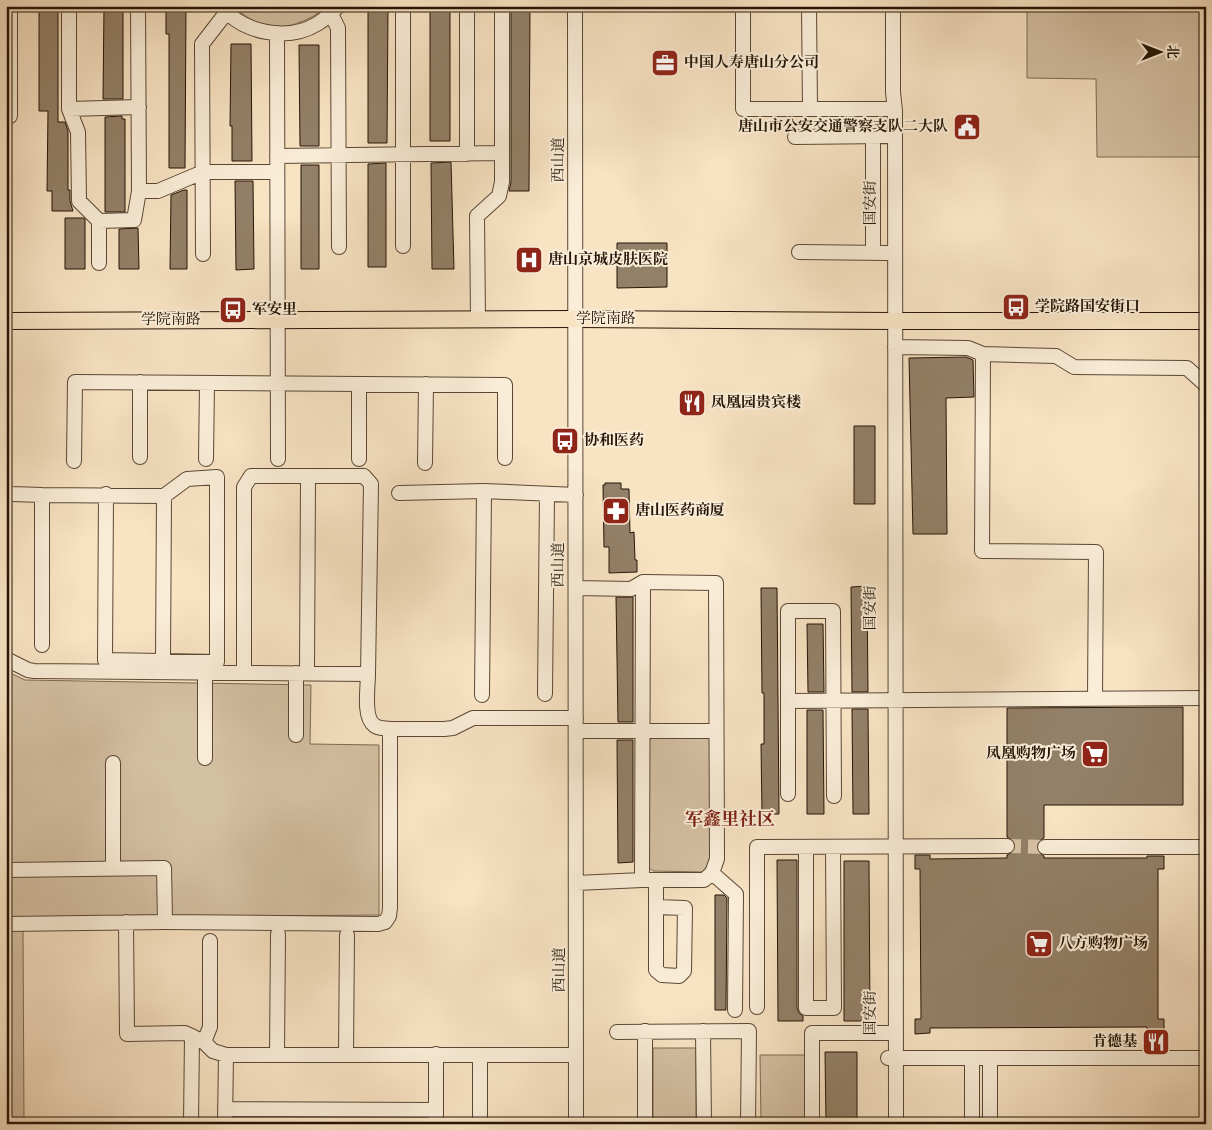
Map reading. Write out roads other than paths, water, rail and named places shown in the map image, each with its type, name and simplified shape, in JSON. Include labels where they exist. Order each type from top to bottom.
[{"type":"main road","name":"学院南路","points":[[6,321],[576,319],[1206,321]]},
{"type":"street","points":[[6,116],[10,116],[10,6]]},
{"type":"street","points":[[69,6],[69,108],[78,132],[79,201],[99,221],[99,263]]},
{"type":"street","points":[[99,221],[134,220],[139,191],[138,6]]},
{"type":"street","points":[[403,6],[403,246]]},
{"type":"street","points":[[467,6],[467,154]]},
{"type":"street","points":[[478,319],[478,216],[499,196],[502,182],[502,6]]},
{"type":"street","name":"西山道","points":[[575,6],[576,1124]]},
{"type":"street","points":[[743,6],[743,109],[887,109]]},
{"type":"street","points":[[809,6],[810,109]]},
{"type":"street","name":"国安街","points":[[888,1124],[892,1058],[891,321],[895,111],[892,92],[893,6]]},
{"type":"street","points":[[203,254],[202,44],[224,10],[238,21],[253,29],[267,33],[296,32],[316,25],[335,10],[338,28],[339,247]]},
{"type":"street","points":[[277,33],[278,458]]},
{"type":"street","name":"国安街","points":[[892,92],[880,136],[880,253],[895,348],[892,700]]},
{"type":"street","points":[[69,108],[139,107]]},
{"type":"street","points":[[795,136],[880,136]]},
{"type":"street","points":[[277,156],[502,153]]},
{"type":"street","points":[[139,191],[158,191],[203,172],[277,172]]},
{"type":"street","points":[[799,252],[880,253]]},
{"type":"street","points":[[895,348],[968,348],[983,354],[1056,356],[1074,367],[1187,368],[1206,385]]},
{"type":"street","points":[[983,354],[982,551],[1096,552],[1095,699]]},
{"type":"street","points":[[74,461],[75,382],[505,385],[506,458]]},
{"type":"street","points":[[140,382],[140,457]]},
{"type":"street","points":[[206,459],[207,383]]},
{"type":"street","points":[[359,384],[359,459]]},
{"type":"street","points":[[425,463],[426,384]]},
{"type":"street","points":[[244,673],[244,487],[251,476],[364,476],[371,484],[367,713],[370,721],[375,726],[390,729],[453,728],[473,718],[576,724],[643,731],[716,731]]},
{"type":"street","points":[[296,735],[301,673],[308,476]]},
{"type":"street","points":[[6,492],[42,495],[106,494],[164,496],[187,479],[217,477],[217,662],[105,660],[106,494]]},
{"type":"street","points":[[399,493],[484,491],[576,495]]},
{"type":"street","points":[[482,695],[484,491]]},
{"type":"street","points":[[545,694],[547,494]]},
{"type":"street","points":[[42,495],[42,645]]},
{"type":"street","points":[[163,661],[164,496]]},
{"type":"street","points":[[643,582],[643,731],[649,880],[656,907],[656,970],[662,975],[679,976],[684,971],[684,908],[656,907]]},
{"type":"street","points":[[576,588],[631,589],[643,582],[716,584],[717,859],[712,873],[704,880],[576,883]]},
{"type":"street","points":[[788,794],[788,611],[834,610],[834,796]]},
{"type":"street","points":[[6,660],[34,671],[368,674]]},
{"type":"street","points":[[205,673],[205,758]]},
{"type":"street","points":[[788,700],[1206,698]]},
{"type":"street","points":[[6,924],[165,922],[378,924],[385,922],[389,916],[390,908],[390,729]]},
{"type":"street","points":[[113,763],[113,868]]},
{"type":"street","points":[[757,1006],[757,847],[1007,846]]},
{"type":"street","points":[[806,847],[806,1008],[834,1008],[833,847]]},
{"type":"street","points":[[1045,847],[1206,847]]},
{"type":"street","points":[[6,870],[164,868],[165,922]]},
{"type":"street","points":[[712,873],[736,894],[735,1010]]},
{"type":"street","points":[[126,922],[126,1034],[185,1034],[198,1039],[213,1052],[226,1055],[576,1055]]},
{"type":"street","points":[[277,1055],[278,934]]},
{"type":"street","points":[[346,1055],[347,935]]},
{"type":"street","points":[[191,1124],[198,1039],[210,1027],[210,941]]},
{"type":"street","points":[[645,1031],[645,1124]]},
{"type":"street","points":[[703,1031],[704,1124]]},
{"type":"street","points":[[617,1032],[748,1031],[748,1124]]},
{"type":"street","points":[[812,1124],[812,1033],[892,1033]]},
{"type":"street","points":[[225,1110],[314,1117],[436,1117],[436,1054]]},
{"type":"street","points":[[225,1124],[226,1055]]},
{"type":"street","points":[[480,1055],[480,1124]]},
{"type":"street","points":[[892,1058],[1206,1058]]},
{"type":"street","name":"国安街","points":[[892,1058],[896,1124]]},
{"type":"street","points":[[972,1058],[972,1124]]},
{"type":"street","points":[[990,1058],[990,1124]]},
{"type":"tunnel","points":[[1007,846],[1045,847]]},
{"type":"place","name":"中国人寿唐山分公司","points":[[665,63]]},
{"type":"place","name":"唐山市公安交通警察支队二大队","points":[[967,127]]},
{"type":"place","name":"唐山京城皮肤医院","points":[[529,260]]},
{"type":"place","name":"学院路国安街口","points":[[1016,307]]},
{"type":"place","name":"军安里","points":[[233,310]]},
{"type":"place","name":"凤凰园贵宾楼","points":[[692,403]]},
{"type":"place","name":"协和医药","points":[[565,441]]},
{"type":"place","name":"唐山医药商厦","points":[[616,511]]},
{"type":"place","name":"凤凰购物广场","points":[[1095,754]]},
{"type":"place","name":"八方购物广场","points":[[1039,944]]},
{"type":"place","name":"肯德基","points":[[1156,1042]]},
{"type":"district","name":"军鑫里社区","points":[[730,820]]}]
